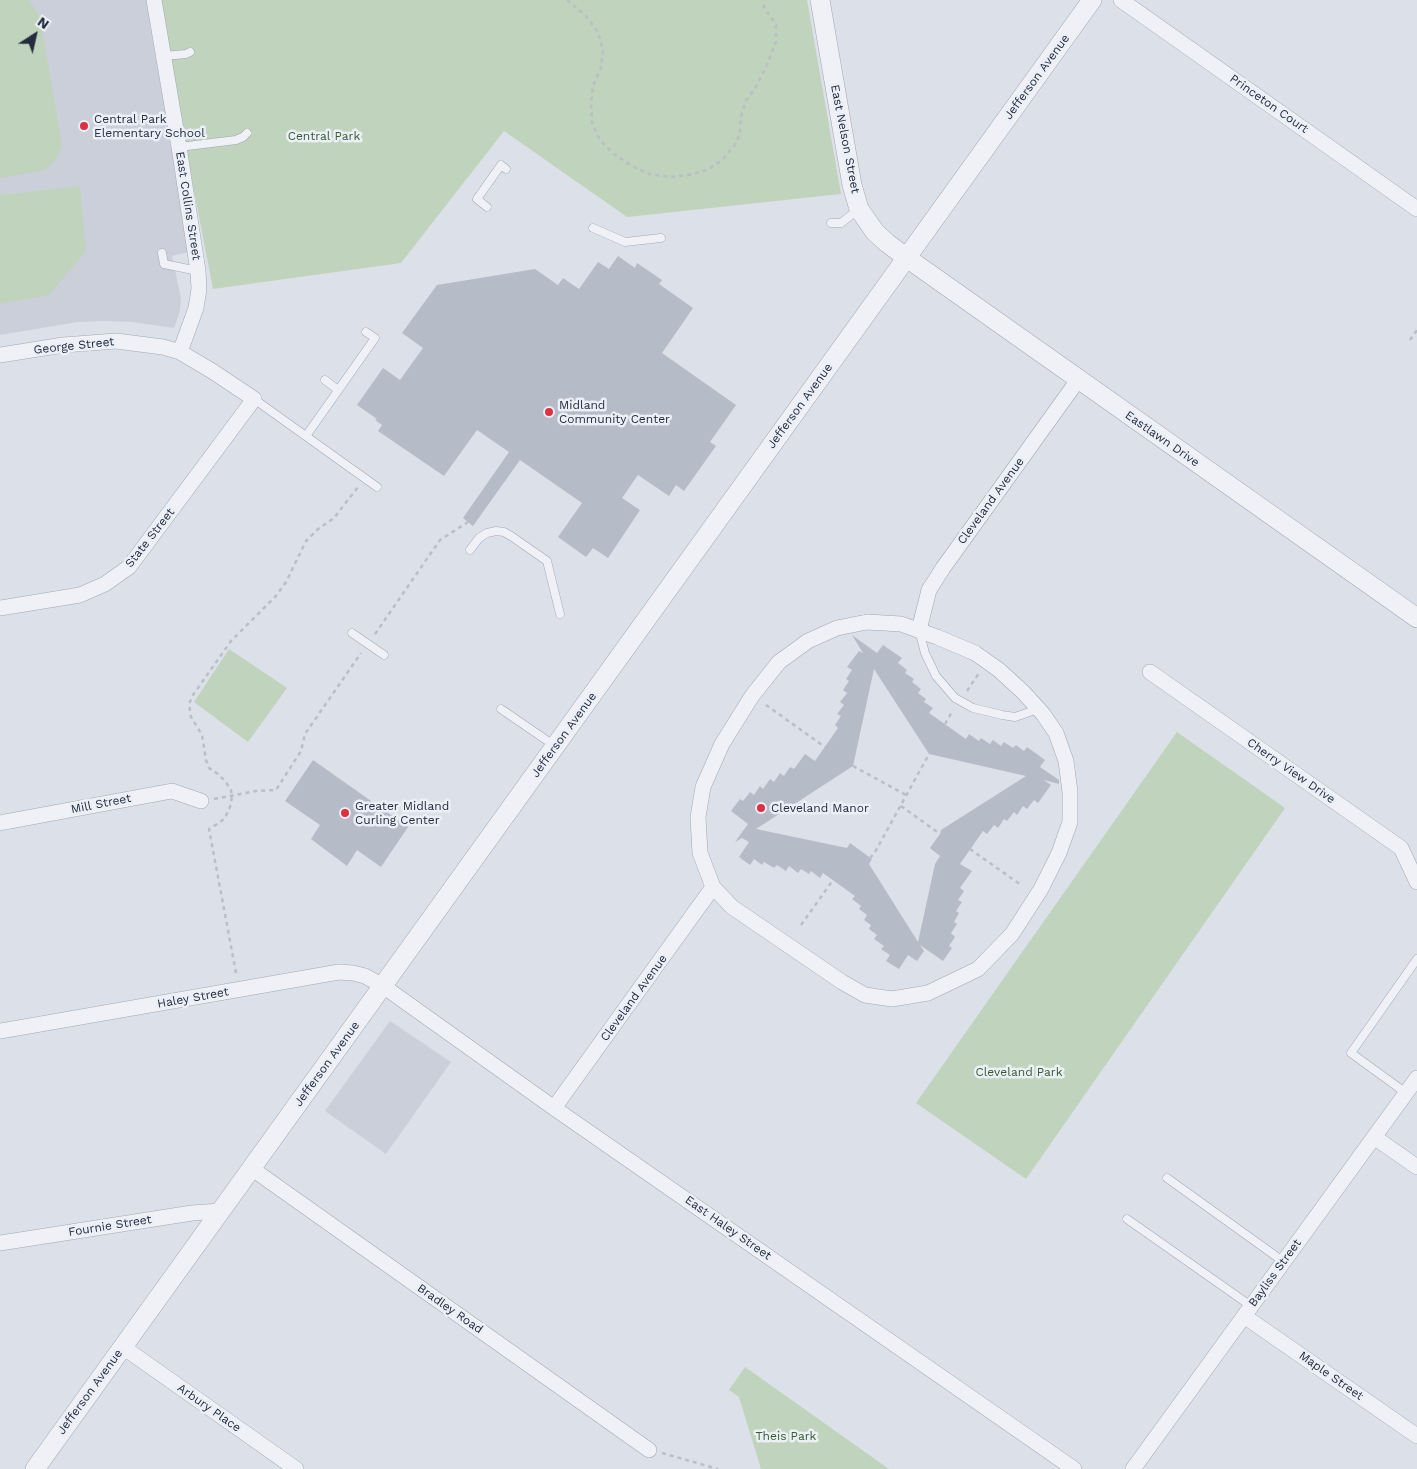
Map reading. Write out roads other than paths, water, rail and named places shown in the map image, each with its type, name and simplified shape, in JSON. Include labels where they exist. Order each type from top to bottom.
[{"type":"street","name":"East Collins Street","points":[[154,0],[198,270],[199,289],[196,308],[180,352]]},
{"type":"street","name":"East Nelson Street","points":[[820,0],[852,185],[859,209],[875,232],[907,258]]},
{"type":"street","name":"Jefferson Avenue","points":[[35,1469],[1092,0]]},
{"type":"street","name":"Princeton Court","points":[[1121,0],[1417,209]]},
{"type":"street","name":"Eastlawn Drive","points":[[907,258],[1417,618]]},
{"type":"street","name":"George Street","points":[[0,355],[63,345],[116,341],[163,347],[180,352],[254,399]]},
{"type":"street","name":"Cleveland Avenue","points":[[919,630],[929,590],[1078,380]]},
{"type":"street","name":"State Street","points":[[0,608],[80,595],[105,584],[129,567],[254,399]]},
{"type":"street","points":[[867,622],[901,624],[975,653],[999,670],[1038,709],[1056,733],[1066,761],[1070,792],[1070,822],[1059,853],[1040,889],[1012,934],[978,969],[928,993],[892,999],[865,994],[842,982],[732,906],[713,887],[700,852],[698,818],[704,787],[722,744],[757,689],[779,662],[808,641],[836,628],[867,622]]},
{"type":"street","name":"Cherry View Drive","points":[[1150,672],[1401,848],[1417,882]]},
{"type":"street","name":"Mill Street","points":[[0,822],[172,791],[201,801]]},
{"type":"street","name":"Cleveland Avenue","points":[[554,1108],[713,887]]},
{"type":"street","name":"Haley Street","points":[[0,1031],[339,972],[365,976],[383,986]]},
{"type":"street","name":"East Haley Street","points":[[383,986],[554,1108],[1074,1469]]},
{"type":"street","name":"Bayliss Street","points":[[1133,1469],[1374,1137],[1412,1089]]},
{"type":"street","points":[[1374,1137],[1417,1167]]},
{"type":"street","name":"Bradley Road","points":[[251,1168],[649,1450]]},
{"type":"street","name":"Fournie Street","points":[[0,1244],[192,1213],[221,1211]]},
{"type":"street","name":"Maple Street","points":[[1248,1311],[1417,1436]]},
{"type":"street","name":"Arbury Place","points":[[123,1347],[292,1468]]},
{"type":"lane","points":[[164,56],[190,52]]},
{"type":"lane","points":[[179,147],[236,140],[243,137],[247,132]]},
{"type":"lane","points":[[487,207],[477,199],[501,165],[506,169]]},
{"type":"lane","points":[[831,223],[841,223],[859,209]]},
{"type":"lane","points":[[593,228],[625,242],[661,238]]},
{"type":"lane","points":[[162,253],[164,264],[198,270]]},
{"type":"lane","points":[[306,436],[375,338],[366,332]]},
{"type":"lane","points":[[324,380],[338,390]]},
{"type":"lane","points":[[254,399],[378,487]]},
{"type":"lane","points":[[470,550],[479,538],[487,533],[504,532],[547,561],[560,614]]},
{"type":"lane","points":[[919,630],[925,653],[936,676],[955,698],[973,708],[1015,717],[1038,709]]},
{"type":"lane","points":[[352,633],[384,656]]},
{"type":"lane","points":[[501,709],[555,746]]},
{"type":"lane","points":[[1412,1089],[1351,1053],[1417,959]]},
{"type":"lane","points":[[1167,1178],[1284,1262]]},
{"type":"lane","points":[[1127,1219],[1248,1311]]},
{"type":"place","name":"Central Park Elementary School","points":[[84,126]]},
{"type":"place","name":"Midland Community Center","points":[[549,412]]},
{"type":"place","name":"Cleveland Manor","points":[[761,808]]},
{"type":"place","name":"Greater Midland Curling Center","points":[[345,813]]},
{"type":"park label","name":"Central Park","points":[[324,136]]},
{"type":"park label","name":"Cleveland Park","points":[[1019,1072]]},
{"type":"park label","name":"Theis Park","points":[[786,1436]]}]
